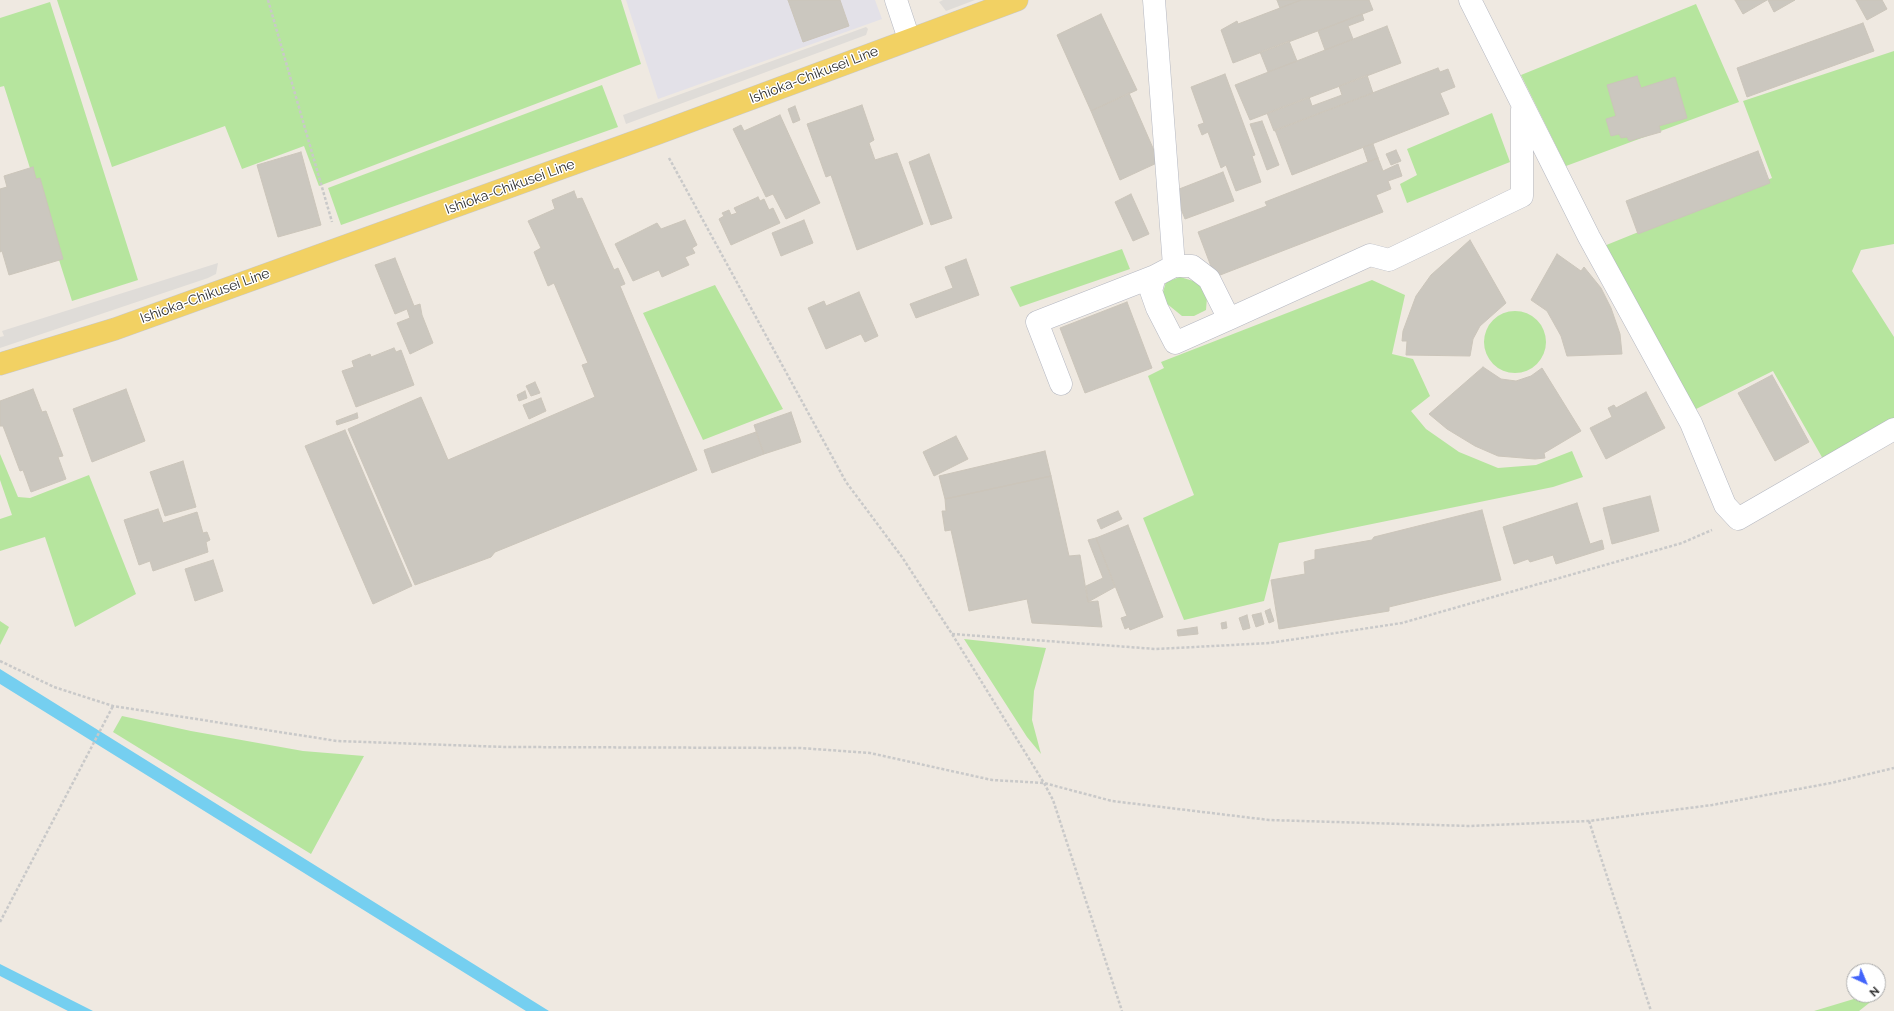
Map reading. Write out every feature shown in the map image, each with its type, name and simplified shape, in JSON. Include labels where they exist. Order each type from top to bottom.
[{"type":"main road","name":"Ishioka-Chikusei Line","points":[[0,364],[115,329],[656,134],[1016,0]]},
{"type":"street","points":[[896,0],[909,39]]},
{"type":"street","points":[[1154,0],[1174,266]]},
{"type":"street","points":[[1470,0],[1589,237],[1691,423],[1725,505],[1738,519],[1894,429]]},
{"type":"street","points":[[1155,276],[1151,290],[1157,308],[1175,343],[1370,255],[1389,260],[1522,196],[1522,105]]},
{"type":"street","points":[[1061,384],[1037,322],[1155,276],[1174,266],[1192,266],[1209,279],[1230,319]]},
{"type":"path","points":[[268,0],[340,248]]},
{"type":"path","points":[[656,134],[846,482],[902,557],[952,634],[1044,783],[1053,800],[1122,1011]]},
{"type":"path","points":[[952,634],[1156,649],[1270,643],[1402,622],[1682,543],[1738,519]]},
{"type":"path","points":[[0,661],[54,687],[113,706],[337,742],[506,747],[800,748],[870,753],[992,780],[1044,783],[1112,801],[1269,820],[1469,826],[1589,821],[1712,805],[1831,783],[1894,768]]},
{"type":"path","points":[[0,922],[113,706]]},
{"type":"path","points":[[1589,821],[1651,1011]]},
{"type":"shaded area","points":[[626,0],[875,0],[882,19],[658,99]]},
{"type":"shaded area","points":[[943,0],[975,0],[946,11],[939,2]]},
{"type":"shaded area","points":[[866,27],[868,29],[866,35],[626,124],[623,115]]},
{"type":"shaded area","points":[[218,263],[216,274],[208,278],[0,348],[0,337],[4,336],[2,331]]},
{"type":"green space","points":[[57,0],[621,0],[641,64],[319,186],[304,146],[242,169],[225,126],[112,167]]},
{"type":"green space","points":[[50,2],[138,280],[72,301],[4,86],[0,87],[0,18]]},
{"type":"green space","points":[[1696,4],[1739,102],[1566,166],[1521,75]]},
{"type":"green space","points":[[1894,51],[1894,244],[1861,250],[1852,271],[1894,337],[1894,420],[1823,459],[1773,371],[1692,411],[1599,248],[1772,178],[1743,101]]},
{"type":"green space","points":[[602,85],[618,127],[341,225],[328,188]]},
{"type":"green space","points":[[1492,113],[1510,162],[1407,203],[1400,184],[1417,175],[1407,149]]},
{"type":"green space","points":[[1122,249],[1130,269],[1020,307],[1010,287]]},
{"type":"green space","points":[[1180,277],[1200,283],[1207,297],[1206,310],[1194,316],[1182,316],[1166,303],[1163,292],[1166,282]]},
{"type":"green space","points":[[1372,280],[1405,295],[1392,354],[1413,359],[1430,396],[1411,411],[1426,429],[1459,452],[1498,468],[1536,465],[1572,451],[1583,477],[1553,487],[1279,543],[1264,601],[1184,620],[1143,518],[1194,495],[1148,376],[1164,368],[1161,362]]},
{"type":"green space","points":[[715,285],[783,409],[703,440],[643,313]]},
{"type":"green space","points":[[1515,311],[1527,313],[1537,320],[1544,330],[1546,342],[1544,354],[1537,364],[1527,371],[1515,373],[1503,371],[1493,364],[1486,354],[1484,342],[1486,330],[1493,320],[1503,313]]},
{"type":"green space","points":[[0,454],[18,497],[30,498],[89,475],[136,594],[75,627],[45,537],[0,551],[0,519],[12,515],[0,480]]},
{"type":"green space","points":[[0,621],[9,627],[0,645]]},
{"type":"green space","points":[[964,639],[1046,648],[1034,691],[1032,720],[1041,754],[1027,737]]},
{"type":"green space","points":[[122,716],[191,731],[303,751],[364,756],[311,854],[113,732]]},
{"type":"green space","points":[[1846,1001],[1846,1003],[1869,1003],[1859,1011],[1814,1011]]},
{"type":"water","points":[[0,669],[549,1011],[526,1011],[0,684]]},
{"type":"water","points":[[0,964],[93,1011],[68,1011],[0,976]]},
{"type":"building","points":[[788,0],[840,0],[849,26],[803,42]]},
{"type":"building","points":[[1277,0],[1301,0],[1280,8]]},
{"type":"building","points":[[1301,0],[1369,0],[1373,10],[1233,63],[1221,30],[1237,21],[1238,24]]},
{"type":"building","points":[[1735,0],[1767,0],[1743,14]]},
{"type":"building","points":[[1768,0],[1795,0],[1774,12]]},
{"type":"building","points":[[1856,0],[1882,0],[1887,9],[1867,20]]},
{"type":"building","points":[[1101,14],[1137,90],[1091,111],[1057,35]]},
{"type":"building","points":[[1362,14],[1364,20],[1348,26],[1353,39],[1325,50],[1318,31]]},
{"type":"building","points":[[1863,23],[1874,51],[1747,97],[1737,68]]},
{"type":"building","points":[[1387,26],[1401,63],[1250,120],[1235,85]]},
{"type":"building","points":[[1289,41],[1297,61],[1268,72],[1260,52]]},
{"type":"building","points":[[1438,68],[1440,72],[1448,69],[1455,87],[1440,93],[1449,114],[1292,175],[1275,130]]},
{"type":"building","points":[[1225,74],[1255,155],[1252,156],[1261,182],[1236,191],[1226,165],[1221,168],[1208,132],[1202,135],[1198,125],[1204,123],[1191,87]]},
{"type":"building","points":[[1367,75],[1373,93],[1274,131],[1267,113],[1309,97],[1312,106],[1342,95],[1339,86]]},
{"type":"building","points":[[1637,76],[1641,88],[1675,77],[1687,118],[1659,126],[1661,132],[1629,141],[1627,137],[1621,138],[1619,134],[1611,136],[1606,119],[1616,116],[1607,85]]},
{"type":"building","points":[[1129,93],[1159,162],[1120,180],[1091,111]]},
{"type":"building","points":[[862,105],[874,140],[869,143],[875,160],[897,153],[923,224],[857,250],[831,175],[826,177],[807,124]]},
{"type":"building","points":[[795,106],[800,120],[793,123],[788,109]]},
{"type":"building","points":[[780,115],[820,203],[786,219],[773,194],[766,197],[733,129],[741,125],[744,131]]},
{"type":"building","points":[[1262,121],[1279,165],[1267,170],[1250,124]]},
{"type":"building","points":[[1373,144],[1378,158],[1368,162],[1363,147]]},
{"type":"building","points":[[1396,150],[1401,161],[1391,165],[1386,154]]},
{"type":"building","points":[[1758,151],[1770,183],[1638,234],[1626,201]]},
{"type":"building","points":[[301,152],[321,225],[278,237],[257,165]]},
{"type":"building","points":[[929,154],[952,218],[931,225],[909,162]]},
{"type":"building","points":[[1378,158],[1383,171],[1398,164],[1402,176],[1388,181],[1391,189],[1376,195],[1383,212],[1215,277],[1198,232],[1267,206],[1265,202]]},
{"type":"building","points":[[33,167],[36,179],[40,178],[63,259],[9,275],[2,251],[0,252],[0,189],[7,187],[4,176]]},
{"type":"building","points":[[1223,172],[1234,201],[1185,219],[1174,191]]},
{"type":"building","points":[[574,191],[577,199],[582,198],[614,270],[618,268],[625,284],[620,286],[697,470],[495,552],[491,557],[415,585],[348,429],[421,397],[448,460],[595,397],[582,365],[588,363],[554,283],[548,286],[534,252],[541,248],[528,221],[555,209],[552,200]]},
{"type":"building","points":[[1131,194],[1149,234],[1133,241],[1115,202]]},
{"type":"building","points":[[758,197],[760,201],[764,199],[769,210],[773,208],[780,223],[731,245],[719,219],[724,216],[722,213],[729,210],[731,215],[737,213],[734,208]]},
{"type":"building","points":[[685,220],[697,245],[692,248],[695,253],[685,257],[689,265],[662,277],[659,270],[633,281],[615,244],[657,223],[661,229]]},
{"type":"building","points":[[804,220],[813,243],[781,256],[772,233]]},
{"type":"building","points":[[1470,240],[1506,303],[1480,326],[1473,339],[1470,356],[1406,355],[1407,341],[1402,341],[1403,331],[1416,296],[1431,275]]},
{"type":"building","points":[[1557,254],[1581,271],[1584,267],[1601,288],[1611,308],[1620,334],[1622,354],[1567,356],[1561,336],[1547,311],[1531,300]]},
{"type":"building","points":[[395,258],[414,306],[420,304],[422,315],[433,343],[410,354],[397,323],[410,318],[407,309],[395,314],[375,265]]},
{"type":"building","points":[[966,259],[979,295],[916,318],[910,304],[953,288],[945,267]]},
{"type":"building","points":[[859,292],[878,336],[865,342],[861,334],[826,349],[808,308],[824,301],[826,306]]},
{"type":"building","points":[[1127,302],[1152,368],[1085,393],[1060,328]]},
{"type":"building","points":[[394,348],[396,352],[401,350],[414,385],[356,407],[342,371],[354,367],[352,361],[370,354],[371,357]]},
{"type":"building","points":[[1483,367],[1501,379],[1516,381],[1531,376],[1542,368],[1581,431],[1544,453],[1545,458],[1535,459],[1498,456],[1475,446],[1447,429],[1429,414]]},
{"type":"building","points":[[1772,375],[1809,442],[1775,461],[1738,393]]},
{"type":"building","points":[[535,382],[540,393],[531,396],[526,386]]},
{"type":"building","points":[[33,389],[42,412],[46,411],[63,456],[58,457],[66,479],[31,492],[23,470],[20,471],[3,426],[0,426],[0,401]]},
{"type":"building","points":[[126,389],[145,441],[92,462],[73,409]]},
{"type":"building","points":[[525,391],[527,398],[519,401],[517,395]]},
{"type":"building","points":[[1646,392],[1665,428],[1606,459],[1590,428],[1612,417],[1608,408],[1614,405],[1616,408]]},
{"type":"building","points":[[541,398],[546,411],[529,419],[523,405]]},
{"type":"building","points":[[791,412],[801,442],[764,454],[754,425]]},
{"type":"building","points":[[357,413],[358,418],[337,425],[336,421]]},
{"type":"building","points":[[345,430],[412,586],[373,604],[305,446]]},
{"type":"building","points":[[756,432],[764,454],[712,473],[704,450]]},
{"type":"building","points":[[956,436],[968,459],[934,476],[923,452]]},
{"type":"building","points":[[1045,451],[1051,476],[945,499],[939,476]]},
{"type":"building","points":[[183,461],[196,507],[165,516],[150,472]]},
{"type":"building","points":[[1051,476],[1069,556],[1080,555],[1088,602],[1098,601],[1102,627],[1032,623],[1027,599],[969,611],[951,530],[945,531],[942,511],[946,511],[945,499]]},
{"type":"building","points":[[1650,496],[1659,531],[1612,544],[1603,508]]},
{"type":"building","points":[[1577,503],[1590,544],[1602,540],[1604,549],[1556,564],[1553,555],[1530,562],[1528,559],[1514,564],[1503,527]]},
{"type":"building","points":[[158,509],[163,523],[197,512],[203,533],[207,532],[210,540],[206,542],[208,552],[153,571],[150,561],[139,565],[124,520]]},
{"type":"building","points":[[1482,510],[1501,580],[1389,607],[1389,611],[1279,629],[1271,580],[1305,574],[1304,562],[1315,559],[1315,550],[1372,540],[1374,537]]},
{"type":"building","points":[[1118,511],[1122,519],[1101,529],[1097,520]]},
{"type":"building","points":[[1128,525],[1163,617],[1130,630],[1129,627],[1125,629],[1121,618],[1127,616],[1096,538]]},
{"type":"building","points":[[1096,538],[1115,587],[1088,602],[1086,586],[1103,578],[1088,540]]},
{"type":"building","points":[[213,560],[223,591],[195,601],[185,569]]},
{"type":"building","points":[[1270,609],[1274,621],[1269,623],[1265,611]]},
{"type":"building","points":[[1261,613],[1264,624],[1256,627],[1252,615]]},
{"type":"building","points":[[1247,615],[1250,628],[1243,630],[1239,618]]},
{"type":"building","points":[[1226,622],[1227,628],[1222,629],[1221,623]]},
{"type":"building","points":[[1197,627],[1198,634],[1178,636],[1177,630]]}]
